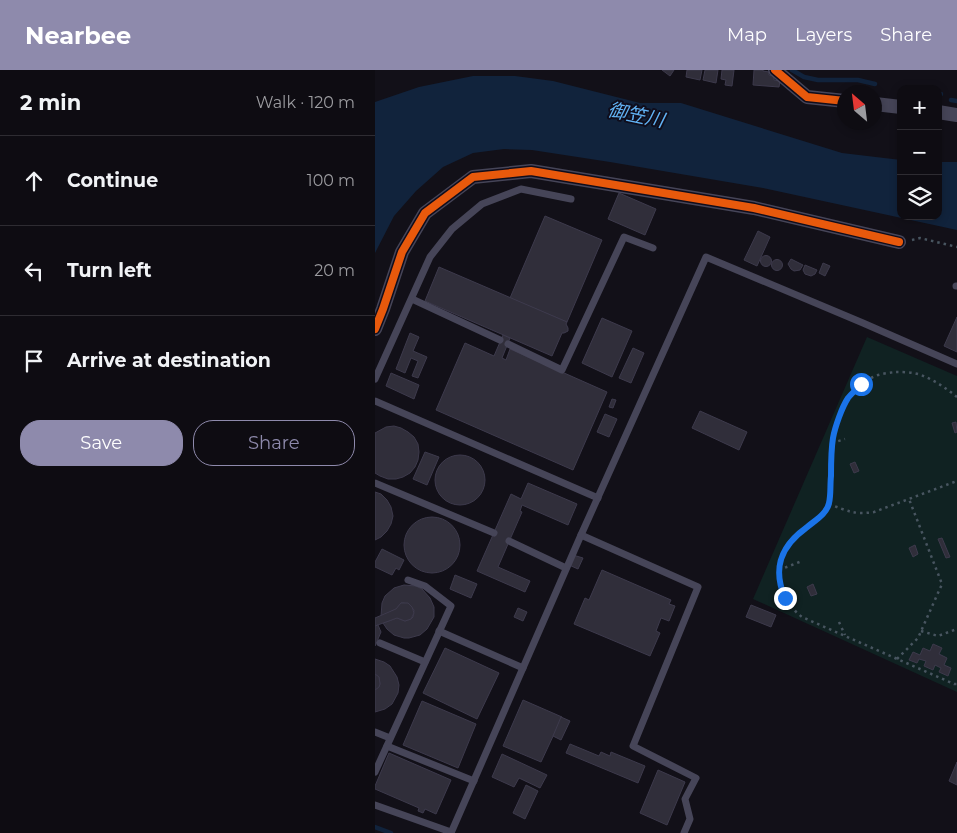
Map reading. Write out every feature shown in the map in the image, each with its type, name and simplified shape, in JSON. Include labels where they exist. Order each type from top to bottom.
[{"type":"street","points":[[775,70],[807,97],[837,100]]},
{"type":"street","points":[[882,105],[897,107]]},
{"type":"street","points":[[942,113],[957,115]]},
{"type":"street","points":[[375,329],[402,252],[425,213],[473,177],[531,171],[754,208],[899,242]]},
{"type":"lane","points":[[375,379],[430,258],[453,229],[482,204],[521,189],[571,200]]},
{"type":"lane","points":[[508,344],[562,370],[625,237],[653,248]]},
{"type":"lane","points":[[375,805],[451,833],[566,568],[706,257],[957,364]]},
{"type":"lane","points":[[412,299],[500,340]]},
{"type":"lane","points":[[375,401],[597,498]]},
{"type":"lane","points":[[375,483],[494,533]]},
{"type":"lane","points":[[581,535],[698,587],[633,746],[696,778],[685,799],[690,819],[684,833]]},
{"type":"lane","points":[[509,541],[566,568]]},
{"type":"lane","points":[[375,772],[451,606],[425,586],[408,580]]},
{"type":"lane","points":[[439,631],[523,668]]},
{"type":"lane","points":[[380,643],[425,662]]},
{"type":"lane","points":[[375,732],[389,742],[474,781]]},
{"type":"path","points":[[899,242],[920,238],[957,247]]},
{"type":"path","points":[[957,396],[937,382],[920,374],[889,373],[873,376],[861,384],[848,399],[840,415],[833,437],[829,504],[815,521],[789,542],[782,556],[779,570],[780,587],[789,605],[801,617],[953,684],[957,684]]},
{"type":"path","points":[[833,443],[845,438]]},
{"type":"path","points":[[829,504],[852,513],[874,512],[957,481]]},
{"type":"path","points":[[897,659],[918,638],[942,584],[909,499]]},
{"type":"path","points":[[779,570],[802,561]]},
{"type":"path","points":[[839,622],[846,636]]},
{"type":"path","points":[[921,631],[938,636],[957,630]]},
{"type":"shaded area","points":[[867,337],[957,376],[957,692],[753,599]]},
{"type":"water","name":"御笠川","points":[[473,76],[515,76],[553,81],[640,103],[681,103],[842,153],[897,160],[897,217],[763,188],[532,150],[504,149],[473,153],[443,167],[416,191],[394,216],[375,253],[375,102],[419,87]]},
{"type":"water","points":[[942,162],[957,162],[957,230],[911,220],[942,220]]},
{"type":"building","points":[[662,70],[674,70],[670,76]]},
{"type":"building","points":[[687,70],[702,70],[700,80],[686,77]]},
{"type":"building","points":[[705,70],[718,70],[716,83],[703,80]]},
{"type":"building","points":[[722,70],[734,70],[732,86],[725,85],[726,80],[721,79]]},
{"type":"building","points":[[754,70],[769,72],[769,75],[774,76],[774,80],[780,81],[779,87],[753,85]]},
{"type":"building","points":[[619,193],[656,209],[645,235],[608,219]]},
{"type":"building","points":[[545,216],[602,240],[567,322],[510,298]]},
{"type":"building","points":[[758,231],[770,237],[757,266],[744,260]]},
{"type":"building","points":[[764,256],[768,256],[771,261],[770,265],[764,266],[761,263],[761,259]]},
{"type":"building","points":[[777,259],[783,265],[777,271],[771,265]]},
{"type":"building","points":[[791,259],[803,265],[800,270],[794,271],[791,269],[788,264]]},
{"type":"building","points":[[823,263],[830,266],[825,276],[819,273]]},
{"type":"building","points":[[805,265],[817,270],[815,274],[811,276],[805,274],[803,270]]},
{"type":"building","points":[[439,267],[567,322],[568,331],[562,333],[552,356],[425,301]]},
{"type":"building","points":[[957,317],[957,352],[944,346]]},
{"type":"building","points":[[602,318],[632,331],[612,377],[582,363]]},
{"type":"building","points":[[410,333],[419,337],[413,351],[427,357],[418,378],[412,376],[418,361],[411,358],[405,373],[396,369]]},
{"type":"building","points":[[503,335],[510,338],[502,358],[506,360],[510,349],[607,392],[573,470],[436,410],[465,343],[494,356]]},
{"type":"building","points":[[633,348],[644,353],[631,383],[619,378]]},
{"type":"building","points":[[391,373],[419,385],[414,399],[386,386]]},
{"type":"building","points":[[612,399],[616,400],[613,408],[609,407]]},
{"type":"building","points":[[700,411],[747,432],[739,450],[692,428]]},
{"type":"building","points":[[605,414],[617,419],[609,437],[597,432]]},
{"type":"building","points":[[956,422],[957,432],[955,433],[952,423]]},
{"type":"building","points":[[394,426],[401,428],[414,437],[418,444],[419,452],[415,467],[410,473],[396,479],[388,479],[375,473],[375,433],[386,427]]},
{"type":"building","points":[[425,452],[439,457],[427,485],[413,479]]},
{"type":"building","points":[[465,455],[478,462],[484,470],[484,490],[478,498],[470,504],[455,505],[442,498],[436,490],[435,475],[442,462],[450,456]]},
{"type":"building","points":[[855,462],[859,471],[854,473],[850,464]]},
{"type":"building","points":[[528,483],[577,504],[568,525],[522,505],[520,511],[522,512],[498,567],[530,581],[525,592],[477,571],[511,494],[521,499]]},
{"type":"building","points":[[375,492],[381,494],[387,500],[393,516],[387,531],[375,540]]},
{"type":"building","points":[[426,517],[438,517],[448,521],[456,529],[460,545],[456,561],[448,569],[438,573],[426,573],[416,569],[408,561],[404,551],[404,539],[408,529],[416,521]]},
{"type":"building","points":[[942,538],[950,557],[946,558],[938,539]]},
{"type":"building","points":[[915,545],[918,554],[913,557],[909,548]]},
{"type":"building","points":[[382,549],[404,560],[399,570],[396,568],[392,575],[375,567],[375,562]]},
{"type":"building","points":[[573,555],[583,558],[578,569],[569,565]]},
{"type":"building","points":[[602,570],[671,600],[669,604],[675,606],[669,621],[661,618],[656,631],[660,633],[650,656],[574,624],[585,598],[589,600]]},
{"type":"building","points":[[455,575],[477,584],[471,598],[450,589]]},
{"type":"building","points":[[813,584],[817,594],[811,596],[807,587]]},
{"type":"building","points":[[404,585],[416,586],[422,589],[430,598],[434,607],[434,617],[427,629],[420,635],[409,638],[394,635],[383,623],[397,618],[405,621],[411,619],[414,610],[410,605],[401,603],[396,609],[381,616],[382,603],[385,596],[394,588]]},
{"type":"building","points":[[401,603],[408,603],[412,607],[414,613],[411,619],[405,621],[397,618],[375,626],[375,618],[396,609]]},
{"type":"building","points":[[751,605],[776,615],[771,627],[746,617]]},
{"type":"building","points":[[518,608],[527,612],[523,621],[514,617]]},
{"type":"building","points":[[378,625],[381,632],[375,646],[375,626]]},
{"type":"building","points":[[933,644],[942,648],[939,654],[947,658],[944,665],[951,668],[948,676],[939,672],[941,668],[935,665],[933,670],[924,666],[926,661],[919,659],[917,663],[909,660],[913,652],[920,655],[923,648],[930,651]]},
{"type":"building","points":[[445,648],[499,673],[477,719],[423,693]]},
{"type":"building","points":[[375,659],[390,666],[397,677],[399,685],[398,693],[392,704],[385,709],[375,712],[375,690],[380,684],[379,677],[375,674]]},
{"type":"building","points":[[375,674],[379,677],[380,684],[375,690]]},
{"type":"building","points":[[523,700],[562,717],[541,762],[503,746]]},
{"type":"building","points":[[422,701],[476,724],[458,768],[403,745]]},
{"type":"building","points":[[561,717],[570,721],[561,740],[553,736]]},
{"type":"building","points":[[570,744],[599,756],[601,752],[610,756],[611,752],[645,766],[638,783],[566,753]]},
{"type":"building","points":[[389,753],[451,780],[436,814],[425,809],[423,813],[418,811],[419,808],[375,789]]},
{"type":"building","points":[[502,754],[547,775],[540,788],[519,778],[514,787],[492,777]]},
{"type":"building","points":[[957,762],[957,785],[949,781]]},
{"type":"building","points":[[658,770],[685,782],[667,825],[640,813]]},
{"type":"building","points":[[526,785],[538,791],[525,819],[513,813]]},
{"type":"waterway","points":[[792,70],[804,77],[818,80],[858,80],[875,84]]},
{"type":"waterway","points":[[951,100],[957,101]]},
{"type":"waterway","points":[[375,827],[391,833]]},
{"type":"cycle path","points":[[775,70],[807,97],[837,100]]},
{"type":"cycle path","points":[[375,329],[402,252],[425,213],[473,177],[531,171],[754,208],[899,242]]},
{"type":"route","points":[[785,598],[779,580],[782,556],[789,542],[820,517],[829,504],[833,437],[840,415],[848,399],[861,384]]}]
